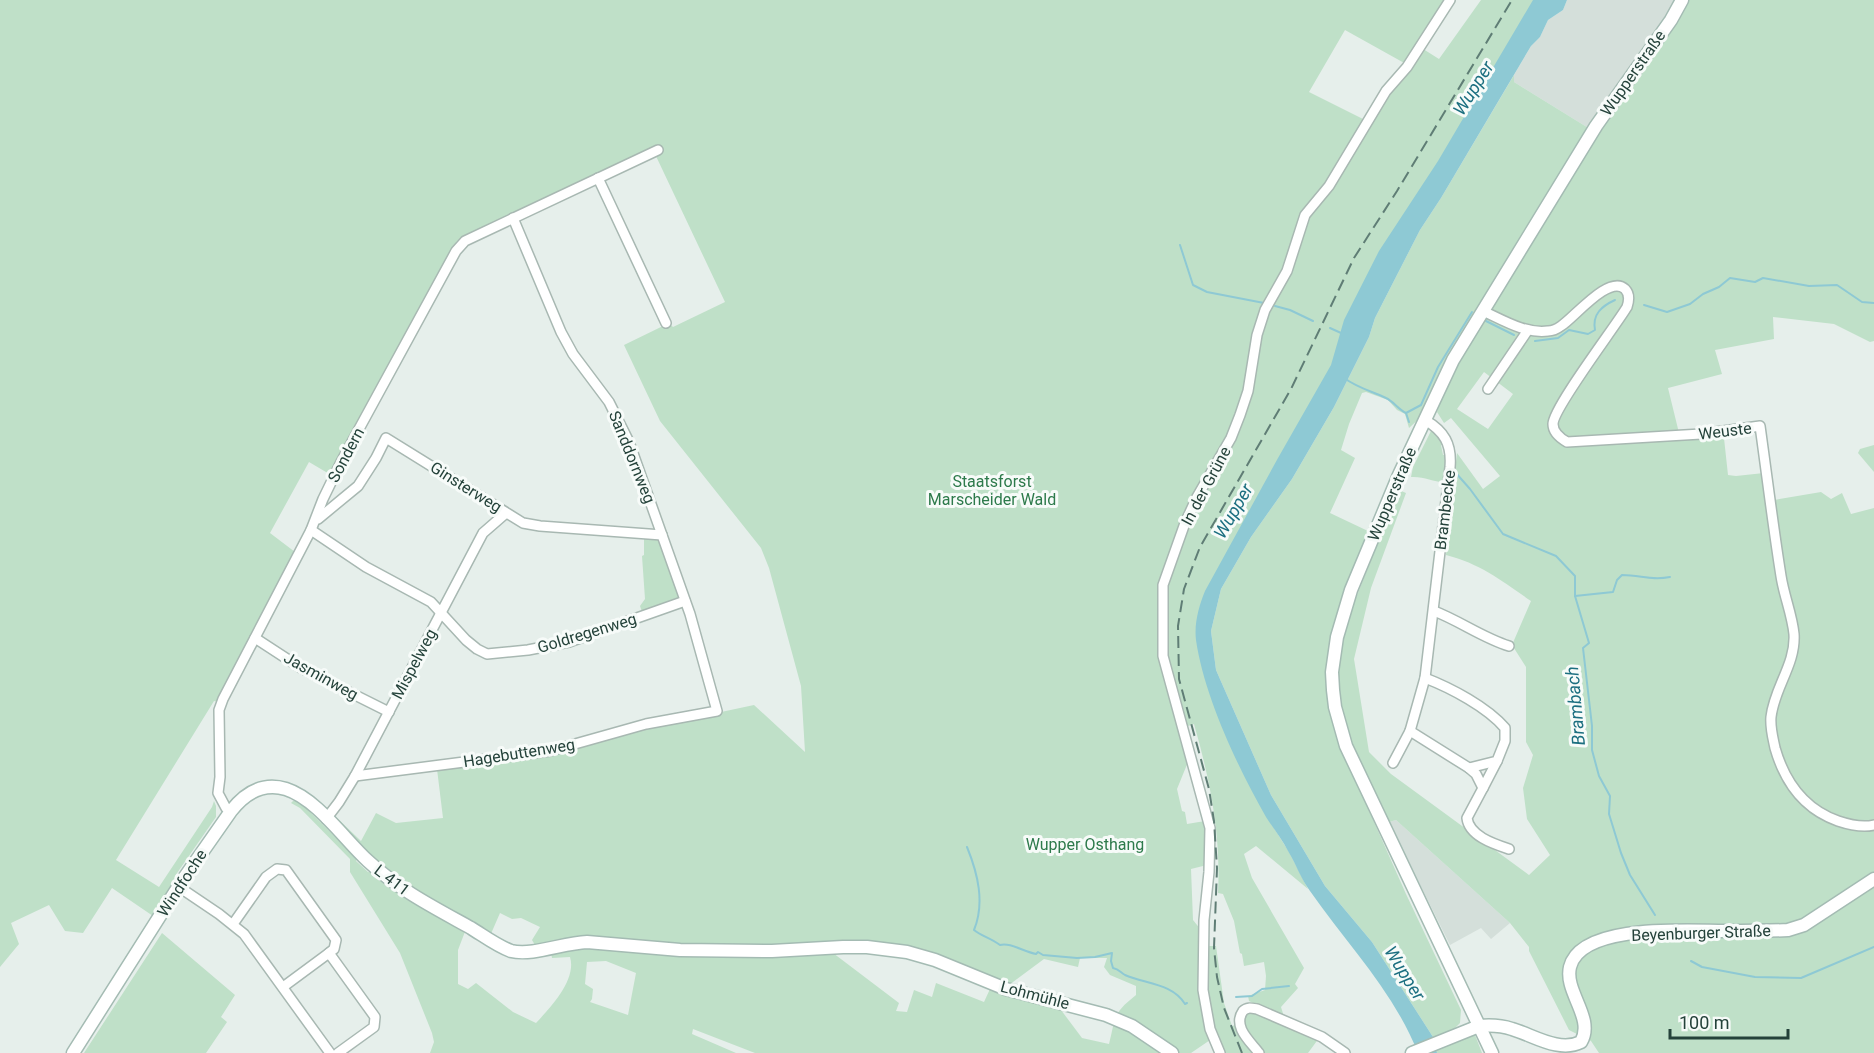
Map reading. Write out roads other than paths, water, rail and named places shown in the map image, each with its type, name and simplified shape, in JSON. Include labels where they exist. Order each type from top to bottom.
[{"type":"main road","name":"Wupperstraße","points":[[1492,1053],[1346,746],[1333,690],[1332,672],[1337,638],[1351,590],[1453,360],[1596,126],[1671,20],[1682,0]]},
{"type":"main road","name":"Windfoche","points":[[73,1053],[179,886],[238,802],[261,788],[274,787],[302,796],[326,819]]},
{"type":"main road","name":"L 411","points":[[326,819],[395,884],[511,951],[527,952],[587,942],[680,950],[772,951],[867,947],[920,955]]},
{"type":"main road","name":"Beyenburger Straße","points":[[1479,1026],[1498,1025],[1522,1032],[1548,1046],[1570,1049],[1581,1042],[1584,1030],[1569,969],[1575,956],[1588,945],[1648,931],[1788,930],[1804,925],[1874,879]]},
{"type":"main road","name":"Lohmühle","points":[[920,955],[1006,989],[1106,1014],[1149,1036],[1172,1053]]},
{"type":"main road","points":[[1414,1052],[1479,1026]]},
{"type":"street","name":"In der Grüne","points":[[1220,1053],[1210,1029],[1203,990],[1209,828],[1163,656],[1163,585],[1193,506],[1232,438],[1248,391],[1257,335],[1265,310],[1287,271],[1305,215],[1329,186],[1386,91],[1407,67],[1450,0]]},
{"type":"street","name":"Sondern","points":[[231,811],[226,808],[218,793],[220,777],[219,710],[223,699],[313,526],[341,462],[456,251],[465,240],[658,150]]},
{"type":"street","points":[[598,178],[666,323]]},
{"type":"street","name":"Sanddornweg","points":[[513,218],[561,332],[573,354],[609,402],[620,421],[685,601],[717,711]]},
{"type":"street","name":"Weuste","points":[[1483,311],[1528,330],[1551,331],[1560,327],[1598,294],[1612,286],[1619,286],[1628,294],[1627,307],[1623,315],[1564,402],[1554,421],[1555,430],[1567,442],[1701,434],[1760,426],[1781,578],[1794,640],[1792,657],[1772,710],[1771,729],[1776,750],[1781,767],[1791,785],[1812,808],[1827,817],[1847,824],[1874,825]]},
{"type":"street","points":[[1488,389],[1528,330]]},
{"type":"street","name":"Brambecke","points":[[1393,763],[1410,730],[1425,678],[1450,459],[1450,448],[1443,434],[1436,426],[1425,420]]},
{"type":"street","name":"Ginsterweg","points":[[313,526],[358,486],[386,438],[523,523],[662,534]]},
{"type":"street","name":"Mispelweg","points":[[326,819],[355,777],[483,533],[507,513]]},
{"type":"street","name":"Goldregenweg","points":[[313,526],[366,567],[431,602],[472,645],[487,654],[528,650],[568,642],[685,601]]},
{"type":"street","points":[[1434,611],[1509,646]]},
{"type":"street","name":"Jasminweg","points":[[255,638],[301,668],[389,712]]},
{"type":"street","points":[[1425,678],[1442,685],[1489,714],[1505,728],[1505,741],[1467,818],[1467,823],[1480,836],[1509,849]]},
{"type":"street","name":"Hagebuttenweg","points":[[355,777],[550,751],[646,724],[717,711]]},
{"type":"street","points":[[1410,730],[1469,768],[1476,774],[1483,788]]},
{"type":"street","points":[[1469,768],[1497,761]]},
{"type":"street","points":[[233,924],[266,877],[277,869],[286,870],[336,940],[334,949],[283,987]]},
{"type":"street","points":[[179,886],[233,924],[254,946],[330,1053]]},
{"type":"street","points":[[329,953],[375,1017],[374,1027],[338,1053]]},
{"type":"street","points":[[1259,1053],[1244,1035],[1240,1026],[1241,1017],[1248,1008],[1257,1009],[1322,1037],[1345,1053]]},
{"type":"water","points":[[1533,0],[1567,0],[1563,10],[1548,20],[1540,37],[1531,46],[1420,230],[1375,318],[1369,337],[1334,407],[1292,479],[1251,537],[1221,589],[1211,631],[1216,670],[1271,795],[1325,886],[1372,942],[1433,1037],[1437,1053],[1418,1053],[1396,1009],[1307,886],[1244,777],[1206,684],[1196,640],[1196,621],[1205,591],[1331,365],[1344,320],[1379,251],[1438,161]]},
{"type":"waterway","points":[[1180,245],[1193,285],[1207,292],[1264,303]]},
{"type":"waterway","points":[[1644,305],[1667,312],[1690,304],[1730,278],[1755,282],[1763,278],[1809,286],[1837,285],[1862,302],[1874,303]]},
{"type":"waterway","points":[[1535,341],[1558,338],[1569,330],[1588,334],[1595,330],[1595,319],[1599,311],[1615,300]]},
{"type":"waterway","points":[[1275,306],[1313,321]]},
{"type":"waterway","points":[[1406,413],[1421,405],[1438,367],[1472,312]]},
{"type":"waterway","points":[[1486,321],[1514,335]]},
{"type":"waterway","points":[[1330,328],[1341,333]]},
{"type":"waterway","name":"Brambach","points":[[1344,378],[1359,387],[1389,399],[1406,413],[1409,422]]},
{"type":"waterway","name":"Brambach","points":[[1455,472],[1503,534],[1556,556],[1575,576],[1575,596],[1589,643],[1583,648],[1592,726],[1592,750],[1599,776],[1610,796],[1609,814],[1621,853],[1630,875],[1655,915]]},
{"type":"waterway","points":[[1575,596],[1613,592],[1617,580],[1622,575],[1670,577]]},
{"type":"waterway","points":[[967,847],[980,899],[974,930],[1000,945],[1004,944],[1036,954],[1038,952],[1043,955],[1077,958],[1112,953],[1113,968],[1125,975],[1166,988],[1180,997],[1185,1004],[1187,1003]]},
{"type":"waterway","name":"Brambecke","points":[[1691,961],[1702,967],[1755,977],[1801,978],[1874,947]]},
{"type":"waterway","points":[[1236,997],[1252,996],[1262,989],[1289,986]]},
{"type":"railway","points":[[1242,1053],[1224,1008],[1217,977],[1214,948],[1217,868],[1214,821],[1209,789],[1179,679],[1178,626],[1184,589],[1200,547],[1291,389],[1354,258],[1512,0]]},
{"type":"water label","name":"Wupper","points":[[1473,88]]},
{"type":"water label","name":"Wupper","points":[[1233,511]]},
{"type":"water label","name":"Wupper","points":[[1405,973]]},
{"type":"park label","name":"Staatsforst Marscheider Wald","points":[[992,490]]},
{"type":"park label","name":"Wupper Osthang","points":[[1085,844]]}]
